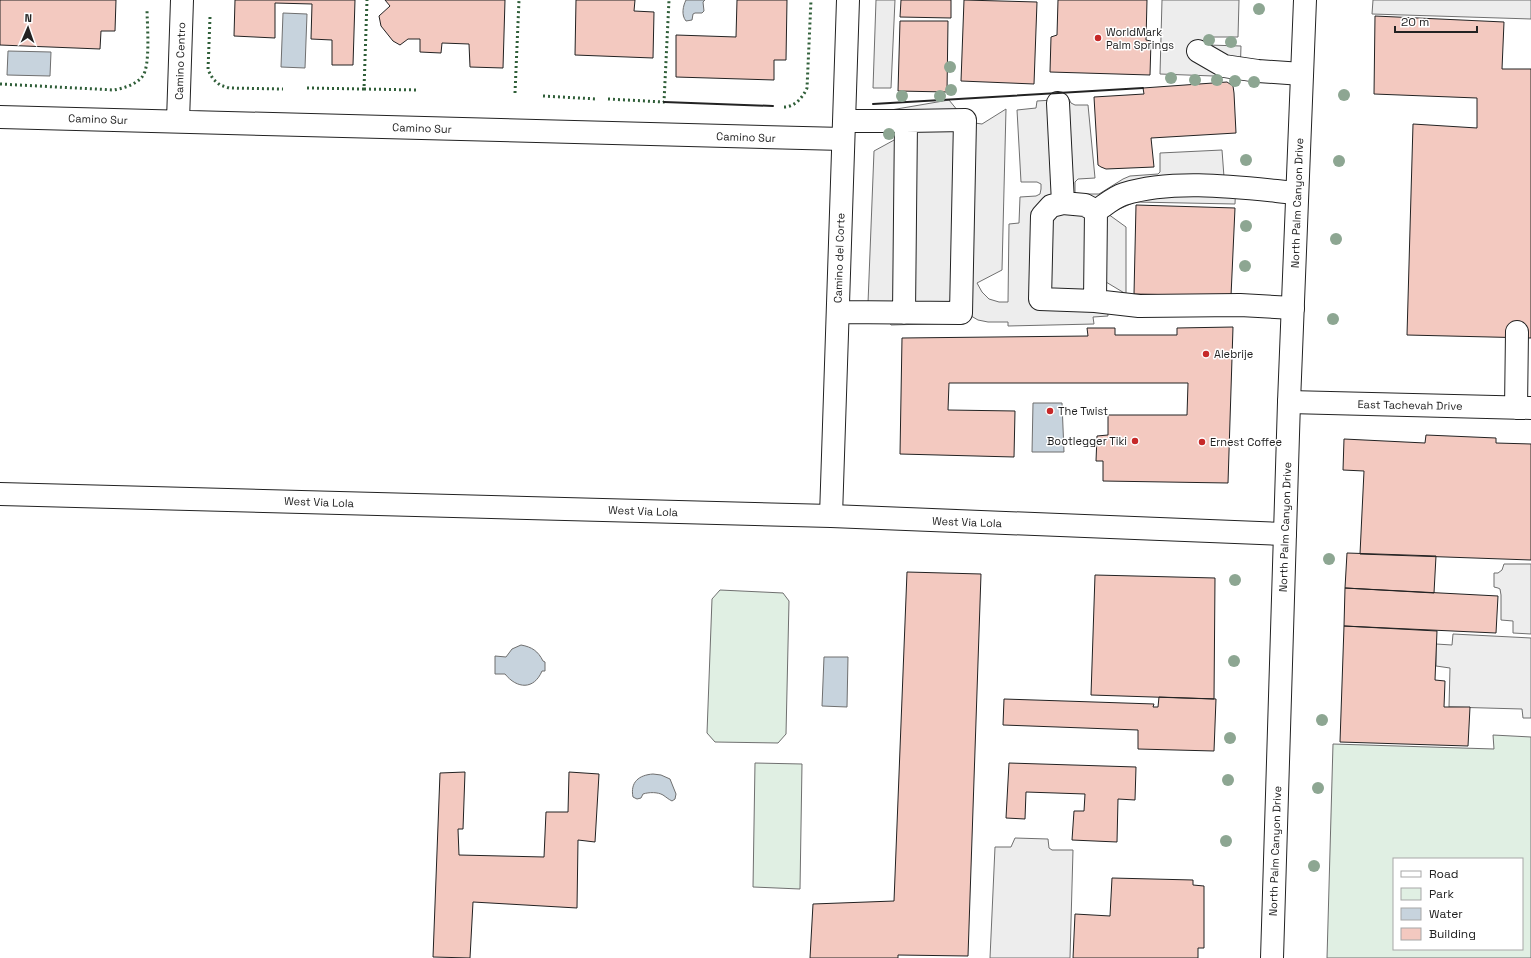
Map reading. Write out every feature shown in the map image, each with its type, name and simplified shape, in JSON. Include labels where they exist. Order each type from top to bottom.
[{"type":"street","name":"Camino Centro","points":[[178,122],[182,0]]},
{"type":"street","name":"Camino del Corte","points":[[831,516],[848,0]]},
{"type":"street","name":"North Palm Canyon Drive","points":[[1272,958],[1289,402],[1294,308],[1305,0]]},
{"type":"street","points":[[1198,51],[1224,66],[1258,72],[1302,74]]},
{"type":"street","points":[[1058,103],[1063,203]]},
{"type":"street","name":"Camino Sur","points":[[0,117],[178,122],[843,130],[906,121],[965,120],[962,313],[904,312]]},
{"type":"street","points":[[838,312],[904,312],[906,121]]},
{"type":"street","points":[[1096,212],[1123,194],[1163,186],[1226,186],[1298,193]]},
{"type":"street","points":[[1096,212],[1085,205],[1063,203],[1051,206],[1042,216],[1040,299],[1095,300],[1139,306],[1240,305],[1294,308]]},
{"type":"street","points":[[1095,300],[1096,212]]},
{"type":"street","points":[[1518,332],[1523,408]]},
{"type":"street","name":"East Tachevah Drive","points":[[1289,402],[1523,408]]},
{"type":"street","name":"West Via Lola","points":[[0,494],[831,516],[1285,534]]},
{"type":"green space","points":[[720,590],[783,593],[789,601],[786,734],[778,743],[715,742],[707,733],[712,599]]},
{"type":"green space","points":[[1493,735],[1531,737],[1531,958],[1327,958],[1333,744],[1494,749]]},
{"type":"green space","points":[[755,763],[802,764],[800,889],[753,887]]},
{"type":"shaded area","points":[[876,0],[895,0],[891,88],[873,88]]},
{"type":"shaded area","points":[[1162,0],[1239,0],[1238,37],[1208,37],[1204,40],[1208,45],[1241,46],[1240,77],[1160,74]]},
{"type":"shaded area","points":[[1373,0],[1531,0],[1531,19],[1372,14]]},
{"type":"shaded area","points":[[1069,99],[1071,103],[1075,105],[1088,105],[1095,178],[1078,179],[1075,182],[1075,192],[1077,194],[1099,194],[1130,176],[1158,174],[1160,172],[1160,153],[1222,150],[1224,177],[1236,178],[1235,204],[1135,202],[1108,214],[1126,227],[1126,294],[1106,282],[1108,316],[1093,317],[1094,324],[1008,326],[1008,322],[988,322],[978,320],[966,313],[960,323],[891,325],[878,303],[868,303],[874,151],[896,139],[898,135],[885,111],[949,100],[967,122],[982,124],[1006,109],[1002,270],[977,283],[982,292],[989,299],[999,302],[1008,302],[1009,224],[1019,223],[1020,197],[1036,196],[1040,194],[1041,189],[1041,184],[1037,182],[1021,182],[1017,110],[1036,108],[1037,101]]},
{"type":"shaded area","points":[[1504,564],[1531,564],[1531,634],[1513,633],[1513,621],[1501,620],[1501,595],[1500,589],[1494,587],[1494,573],[1498,573],[1502,570]]},
{"type":"shaded area","points":[[1453,634],[1531,638],[1531,718],[1523,718],[1522,709],[1449,707],[1450,668],[1436,666],[1436,644],[1452,645]]},
{"type":"shaded area","points":[[1015,838],[1048,839],[1049,848],[1052,850],[1073,850],[1070,958],[990,958],[995,847],[1011,847]]},
{"type":"water","points":[[686,0],[705,0],[703,2],[704,11],[702,13],[693,14],[692,20],[686,21],[683,16],[683,10]]},
{"type":"water","points":[[283,13],[307,14],[305,68],[281,67]]},
{"type":"water","points":[[8,51],[51,52],[50,76],[7,75]]},
{"type":"water","points":[[1033,403],[1062,403],[1064,452],[1032,452]]},
{"type":"water","points":[[521,645],[534,650],[545,662],[545,671],[542,671],[535,682],[525,685],[515,683],[505,674],[495,674],[495,656],[506,657],[512,649]]},
{"type":"water","points":[[824,657],[848,657],[847,707],[822,706]]},
{"type":"water","points":[[653,774],[661,775],[670,779],[676,794],[675,799],[672,801],[661,794],[653,793],[643,794],[641,798],[637,799],[633,797],[632,792],[634,783],[644,776]]},
{"type":"building","points":[[0,0],[116,0],[115,31],[101,31],[100,49],[0,45]]},
{"type":"building","points":[[235,0],[355,0],[353,65],[332,65],[332,40],[311,39],[312,4],[275,3],[275,38],[234,36]]},
{"type":"building","points":[[385,0],[505,0],[503,68],[470,67],[469,44],[442,43],[441,53],[420,52],[420,39],[408,39],[400,45],[393,41],[381,26],[379,16],[390,6]]},
{"type":"building","points":[[576,0],[635,0],[634,11],[654,12],[653,58],[575,55]]},
{"type":"building","points":[[737,0],[787,0],[786,60],[774,60],[774,80],[676,77],[676,35],[736,37]]},
{"type":"building","points":[[901,0],[951,0],[951,18],[900,17]]},
{"type":"building","points":[[964,0],[1037,2],[1034,84],[961,81]]},
{"type":"building","name":"WorldMark Palm Springs","points":[[1058,0],[1147,0],[1146,40],[1151,41],[1150,75],[1050,72],[1051,37],[1057,35]]},
{"type":"building","points":[[1375,16],[1504,22],[1502,69],[1531,69],[1531,338],[1407,335],[1413,124],[1477,128],[1477,98],[1374,94]]},
{"type":"building","points":[[900,21],[948,21],[947,92],[898,91]]},
{"type":"building","points":[[1227,82],[1233,86],[1236,133],[1151,138],[1154,167],[1106,169],[1098,165],[1094,97],[1144,94],[1143,88]]},
{"type":"building","points":[[1136,205],[1235,208],[1231,296],[1134,294]]},
{"type":"building","points":[[1233,327],[1228,483],[1103,481],[1103,461],[1096,461],[1097,436],[1108,435],[1108,415],[1187,415],[1188,383],[949,383],[948,410],[1015,411],[1014,457],[900,454],[902,338],[1088,336],[1087,328],[1115,328],[1115,335],[1177,335],[1177,328]]},
{"type":"building","points":[[1426,435],[1496,438],[1496,443],[1531,444],[1531,560],[1360,554],[1364,471],[1343,470],[1344,439],[1425,443]]},
{"type":"building","points":[[1347,553],[1436,556],[1434,593],[1345,588]]},
{"type":"building","points":[[907,572],[981,574],[968,956],[898,955],[898,958],[810,958],[813,904],[894,901]]},
{"type":"building","points":[[1095,575],[1215,578],[1214,699],[1091,695]]},
{"type":"building","points":[[1345,588],[1498,596],[1496,633],[1344,626]]},
{"type":"building","points":[[1344,626],[1437,631],[1435,680],[1445,681],[1444,707],[1470,707],[1468,746],[1340,742]]},
{"type":"building","points":[[1159,697],[1216,699],[1214,751],[1138,749],[1138,730],[1003,725],[1004,699],[1154,704],[1153,707],[1158,707]]},
{"type":"building","points":[[1009,763],[1136,767],[1135,800],[1118,799],[1117,842],[1072,840],[1074,811],[1084,811],[1085,794],[1026,792],[1025,819],[1006,818]]},
{"type":"building","points":[[465,772],[463,829],[458,829],[459,855],[544,857],[546,812],[568,812],[569,772],[599,774],[595,842],[578,840],[577,908],[473,902],[470,958],[433,957],[440,773]]},
{"type":"building","points":[[1112,878],[1193,880],[1193,885],[1204,886],[1204,948],[1198,948],[1198,958],[1073,958],[1075,914],[1110,916]]},
{"type":"hedge","points":[[307,88],[364,89],[367,0]]},
{"type":"hedge","points":[[515,93],[519,0]]},
{"type":"hedge","points":[[608,99],[664,102],[669,0]]},
{"type":"hedge","points":[[784,107],[788,107],[798,101],[807,88],[811,0]]},
{"type":"hedge","points":[[0,84],[114,90],[133,84],[142,77],[147,64],[147,9]]},
{"type":"hedge","points":[[210,17],[208,70],[213,79],[220,85],[229,88],[283,89]]},
{"type":"hedge","points":[[364,89],[418,90]]},
{"type":"hedge","points":[[543,96],[597,99]]},
{"type":"wall","points":[[873,104],[1143,88]]},
{"type":"wall","points":[[664,102],[773,106]]},
{"type":"place","name":"WorldMark Palm Springs","points":[[1098,38]]},
{"type":"place","name":"Alebrije","points":[[1206,354]]},
{"type":"place","name":"The Twist","points":[[1050,411]]},
{"type":"place","name":"Bootlegger Tiki","points":[[1135,441]]},
{"type":"place","name":"Ernest Coffee","points":[[1202,442]]}]
